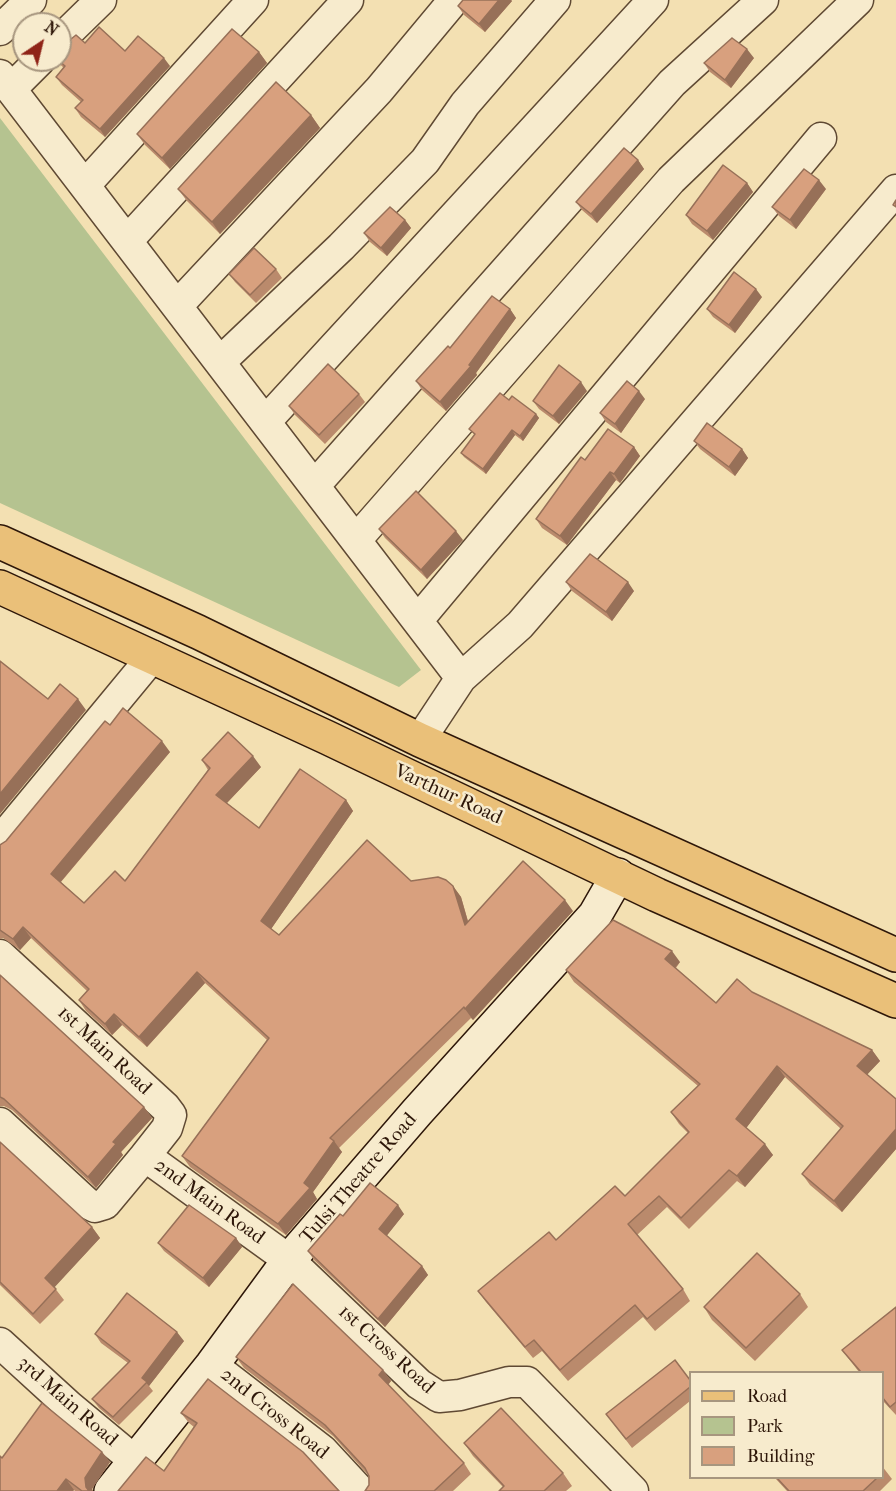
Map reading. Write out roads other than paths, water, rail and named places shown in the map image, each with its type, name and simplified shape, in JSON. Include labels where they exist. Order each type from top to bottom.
[{"type":"main road","name":"Varthur Road","points":[[0,542],[198,632],[420,740],[896,956]]},
{"type":"main road","name":"Varthur Road","points":[[0,587],[618,875],[896,1001]]},
{"type":"street","points":[[0,30],[31,0]]},
{"type":"street","points":[[72,28],[101,0]]},
{"type":"street","points":[[86,184],[253,0]]},
{"type":"street","points":[[128,240],[348,0]]},
{"type":"street","points":[[177,306],[379,90],[454,0]]},
{"type":"street","points":[[220,362],[340,247],[425,161],[465,104],[555,0]]},
{"type":"street","points":[[266,421],[653,0]]},
{"type":"street","points":[[316,484],[672,83],[763,0]]},
{"type":"street","points":[[357,540],[671,180],[858,0]]},
{"type":"street","points":[[21,72],[5,82],[316,484],[461,678]]},
{"type":"street","points":[[418,620],[821,138]]},
{"type":"street","points":[[420,740],[461,678],[520,625],[896,190]]},
{"type":"street","points":[[0,841],[153,657]]},
{"type":"street","name":"Tulsi Theatre Road","points":[[111,1491],[212,1365],[289,1260],[417,1112],[595,915],[618,875]]},
{"type":"street","name":"1st Main Road","points":[[0,955],[171,1115],[167,1128],[145,1156]]},
{"type":"street","name":"2nd Main Road","points":[[0,1123],[87,1203],[95,1207],[105,1204],[145,1156],[289,1260]]},
{"type":"street","name":"1st Cross Road","points":[[289,1260],[419,1384],[439,1397],[460,1395],[509,1382],[527,1382],[633,1491]]},
{"type":"street","name":"3rd Main Road","points":[[0,1343],[69,1406],[135,1461]]},
{"type":"street","name":"2nd Cross Road","points":[[212,1365],[322,1450],[360,1491]]}]
